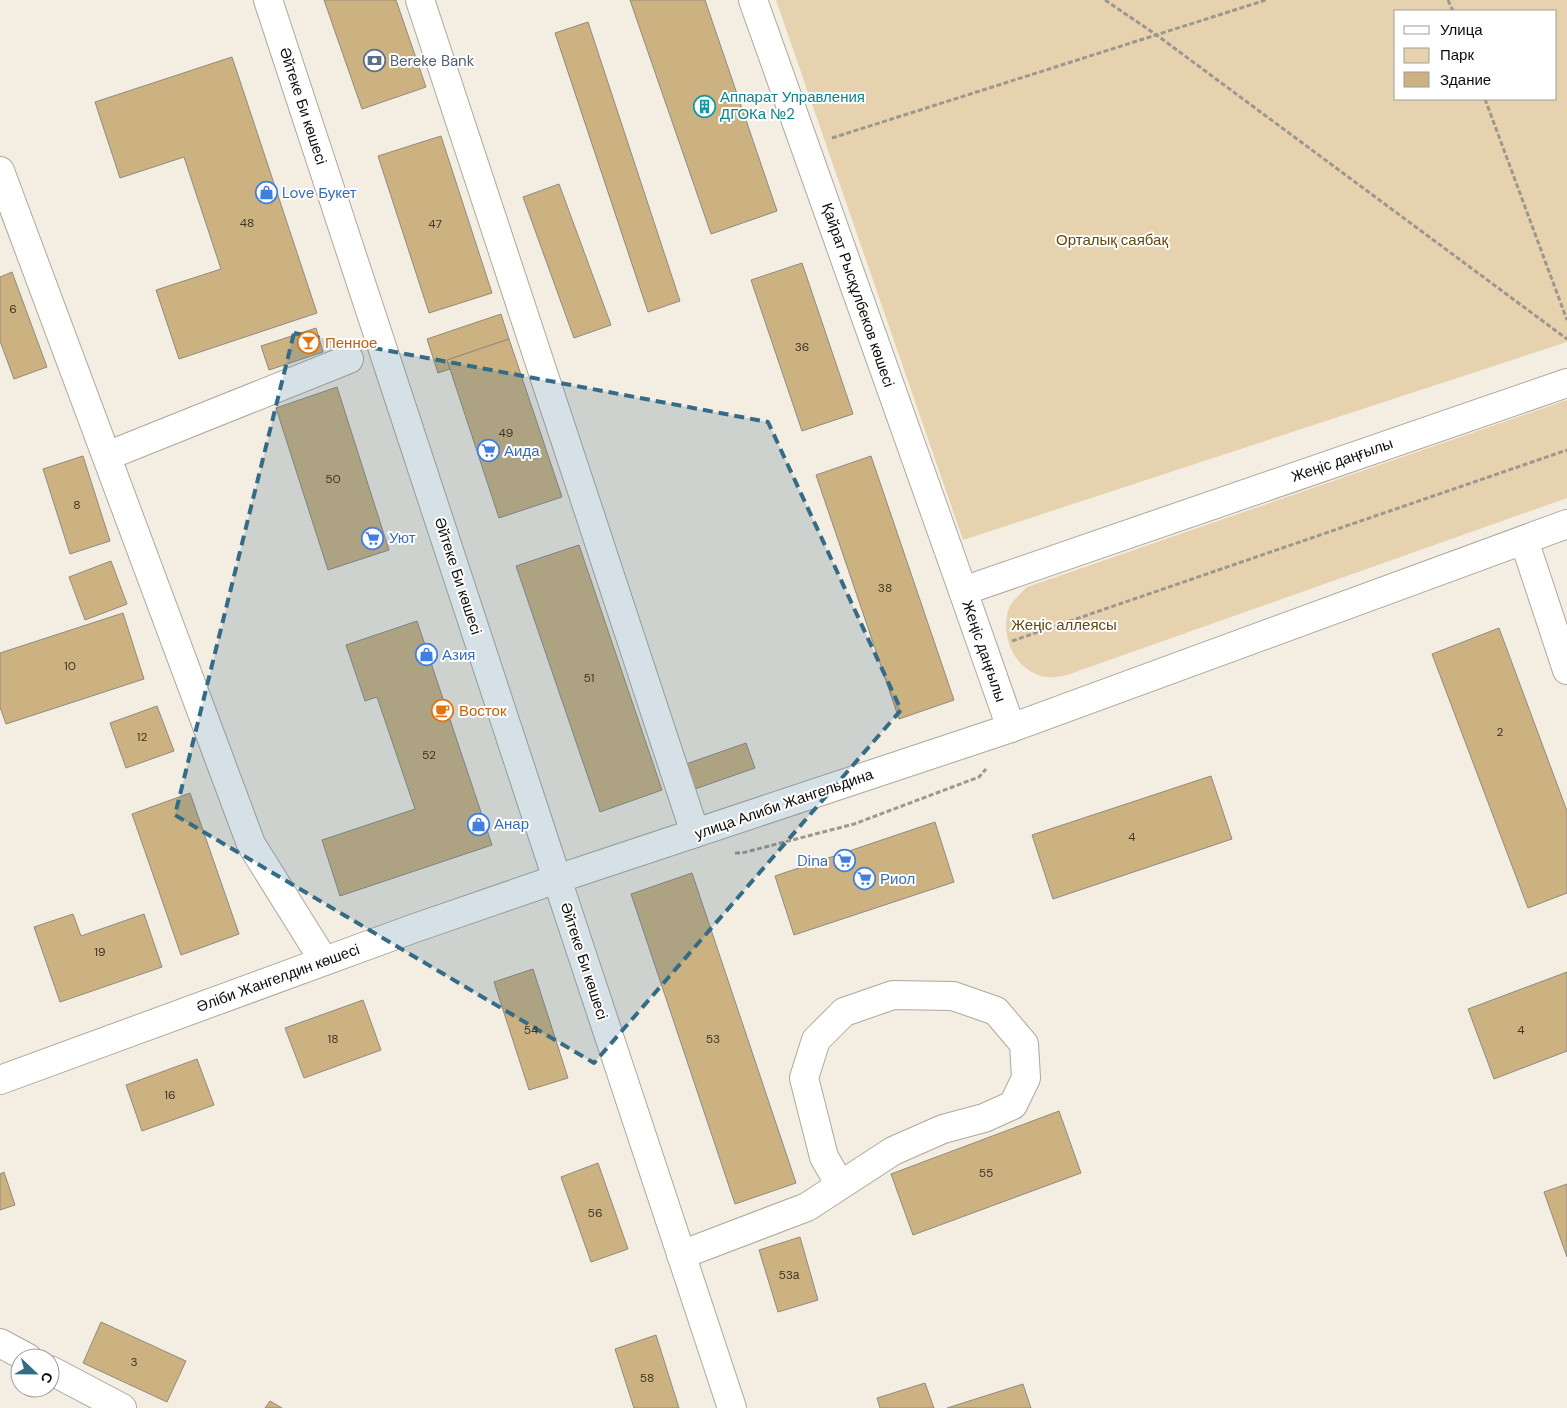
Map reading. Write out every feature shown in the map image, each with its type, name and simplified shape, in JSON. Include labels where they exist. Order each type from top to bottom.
[{"type":"main road","name":"Әйтеке Би көшесі","points":[[268,0],[732,1408]]},
{"type":"main road","points":[[420,0],[696,833]]},
{"type":"main road","name":"Қайрат Рысқұлбеков көшесі","points":[[753,0],[963,591]]},
{"type":"main road","points":[[0,171],[251,844],[324,961]]},
{"type":"main road","points":[[107,456],[349,359]]},
{"type":"main road","name":"Жеңіс даңғылы","points":[[1011,728],[963,591],[1567,383]]},
{"type":"main road","points":[[1011,728],[1567,524]]},
{"type":"main road","points":[[1524,540],[1565,657]]},
{"type":"main road","name":"улица Алиби Жангельдина","points":[[557,878],[1011,728]]},
{"type":"main road","name":"Әліби Жангелдин көшесі","points":[[0,1080],[557,878]]},
{"type":"main road","points":[[681,1255],[807,1207],[893,1151],[942,1129],[984,1118],[1013,1105],[1026,1078],[1024,1044],[996,1011],[953,996],[892,995],[844,1012],[816,1040],[804,1078],[824,1157],[840,1185]]},
{"type":"main road","points":[[60,1375],[122,1408]]},
{"type":"path","points":[[1105,0],[1158,36],[1567,339]]},
{"type":"path","points":[[805,146],[1158,36],[1266,0]]},
{"type":"path","points":[[1485,100],[1567,320]]},
{"type":"path","points":[[984,651],[1567,450]]},
{"type":"highlighted area","points":[[294,333],[768,422],[901,710],[594,1063],[175,815]]},
{"type":"green space","name":"Орталық саябақ","points":[[776,0],[1567,0],[1567,342],[963,540]]},
{"type":"green space","name":"Жеңіс аллеясы","points":[[1567,400],[1567,498],[1067,675],[1049,677],[1036,674],[1027,669],[1019,661],[1008,642],[1006,619],[1010,605],[1027,587]]},
{"type":"building","points":[[324,0],[396,0],[426,87],[362,109]]},
{"type":"building","name":"Аппарат Управления ДГОКа №2","points":[[630,0],[705,0],[777,211],[711,234]]},
{"type":"building","points":[[588,22],[680,301],[648,312],[555,33]]},
{"type":"building","points":[[232,57],[317,313],[179,359],[156,290],[221,269],[184,157],[120,178],[95,102]]},
{"type":"building","points":[[441,136],[492,293],[429,313],[378,156]]},
{"type":"building","points":[[559,184],[611,325],[574,338],[523,197]]},
{"type":"building","points":[[802,263],[853,414],[802,431],[751,280]]},
{"type":"building","points":[[12,272],[47,367],[14,379],[0,341],[0,277]]},
{"type":"building","points":[[501,314],[509,339],[447,360],[450,369],[438,373],[427,339]]},
{"type":"building","points":[[316,328],[323,352],[269,370],[261,346]]},
{"type":"building","points":[[509,339],[562,497],[499,518],[447,360]]},
{"type":"building","points":[[337,387],[389,550],[328,570],[276,408]]},
{"type":"building","points":[[83,456],[110,541],[70,554],[43,469]]},
{"type":"building","points":[[871,456],[954,700],[899,719],[816,475]]},
{"type":"building","points":[[579,545],[662,790],[600,812],[516,566]]},
{"type":"building","points":[[111,561],[127,604],[85,620],[69,577]]},
{"type":"building","points":[[123,613],[144,679],[6,724],[0,707],[0,653]]},
{"type":"building","points":[[417,621],[492,845],[340,896],[322,840],[415,809],[377,697],[365,701],[346,645]]},
{"type":"building","points":[[1499,628],[1567,811],[1567,893],[1528,908],[1432,654]]},
{"type":"building","points":[[157,706],[174,751],[126,768],[110,723]]},
{"type":"building","points":[[746,743],[755,768],[695,789],[686,764]]},
{"type":"building","points":[[1211,776],[1232,839],[1053,899],[1032,835]]},
{"type":"building","points":[[190,793],[239,934],[181,955],[132,814]]},
{"type":"building","name":"Риол","points":[[935,822],[954,882],[794,935],[775,876]]},
{"type":"building","points":[[692,873],[796,1183],[735,1204],[631,894]]},
{"type":"building","points":[[73,914],[81,936],[144,914],[162,967],[60,1002],[34,927]]},
{"type":"building","points":[[533,969],[568,1078],[529,1090],[494,982]]},
{"type":"building","points":[[1567,972],[1567,1051],[1494,1079],[1468,1009]]},
{"type":"building","points":[[363,1000],[381,1050],[304,1078],[285,1028]]},
{"type":"building","points":[[197,1059],[214,1105],[142,1131],[126,1085]]},
{"type":"building","points":[[1059,1111],[1081,1173],[913,1235],[891,1174]]},
{"type":"building","points":[[598,1163],[628,1249],[591,1262],[561,1177]]},
{"type":"building","points":[[4,1172],[15,1205],[0,1210],[0,1174]]},
{"type":"building","points":[[1567,1184],[1567,1257],[1544,1192]]},
{"type":"building","points":[[800,1237],[818,1300],[778,1312],[759,1250]]},
{"type":"building","points":[[101,1322],[186,1361],[167,1402],[83,1363]]},
{"type":"building","points":[[656,1335],[679,1408],[634,1408],[615,1349]]},
{"type":"building","points":[[925,1383],[934,1408],[880,1408],[877,1398]]},
{"type":"building","points":[[1023,1384],[1031,1408],[947,1408]]},
{"type":"building","points":[[270,1401],[282,1408],[265,1408]]},
{"type":"place","name":"Bereke Bank","points":[[374,61]]},
{"type":"place","name":"Аппарат Управления ДГОКа №2","points":[[704,106]]},
{"type":"place","name":"Love Букет","points":[[266,193]]},
{"type":"place","name":"Пенное","points":[[309,343]]},
{"type":"place","name":"Аида","points":[[488,451]]},
{"type":"place","name":"Уют","points":[[373,538]]},
{"type":"place","name":"Азия","points":[[426,655]]},
{"type":"place","name":"Восток","points":[[443,711]]},
{"type":"place","name":"Анар","points":[[478,824]]},
{"type":"place","name":"Dina","points":[[844,861]]},
{"type":"place","name":"Риол","points":[[864,879]]}]
